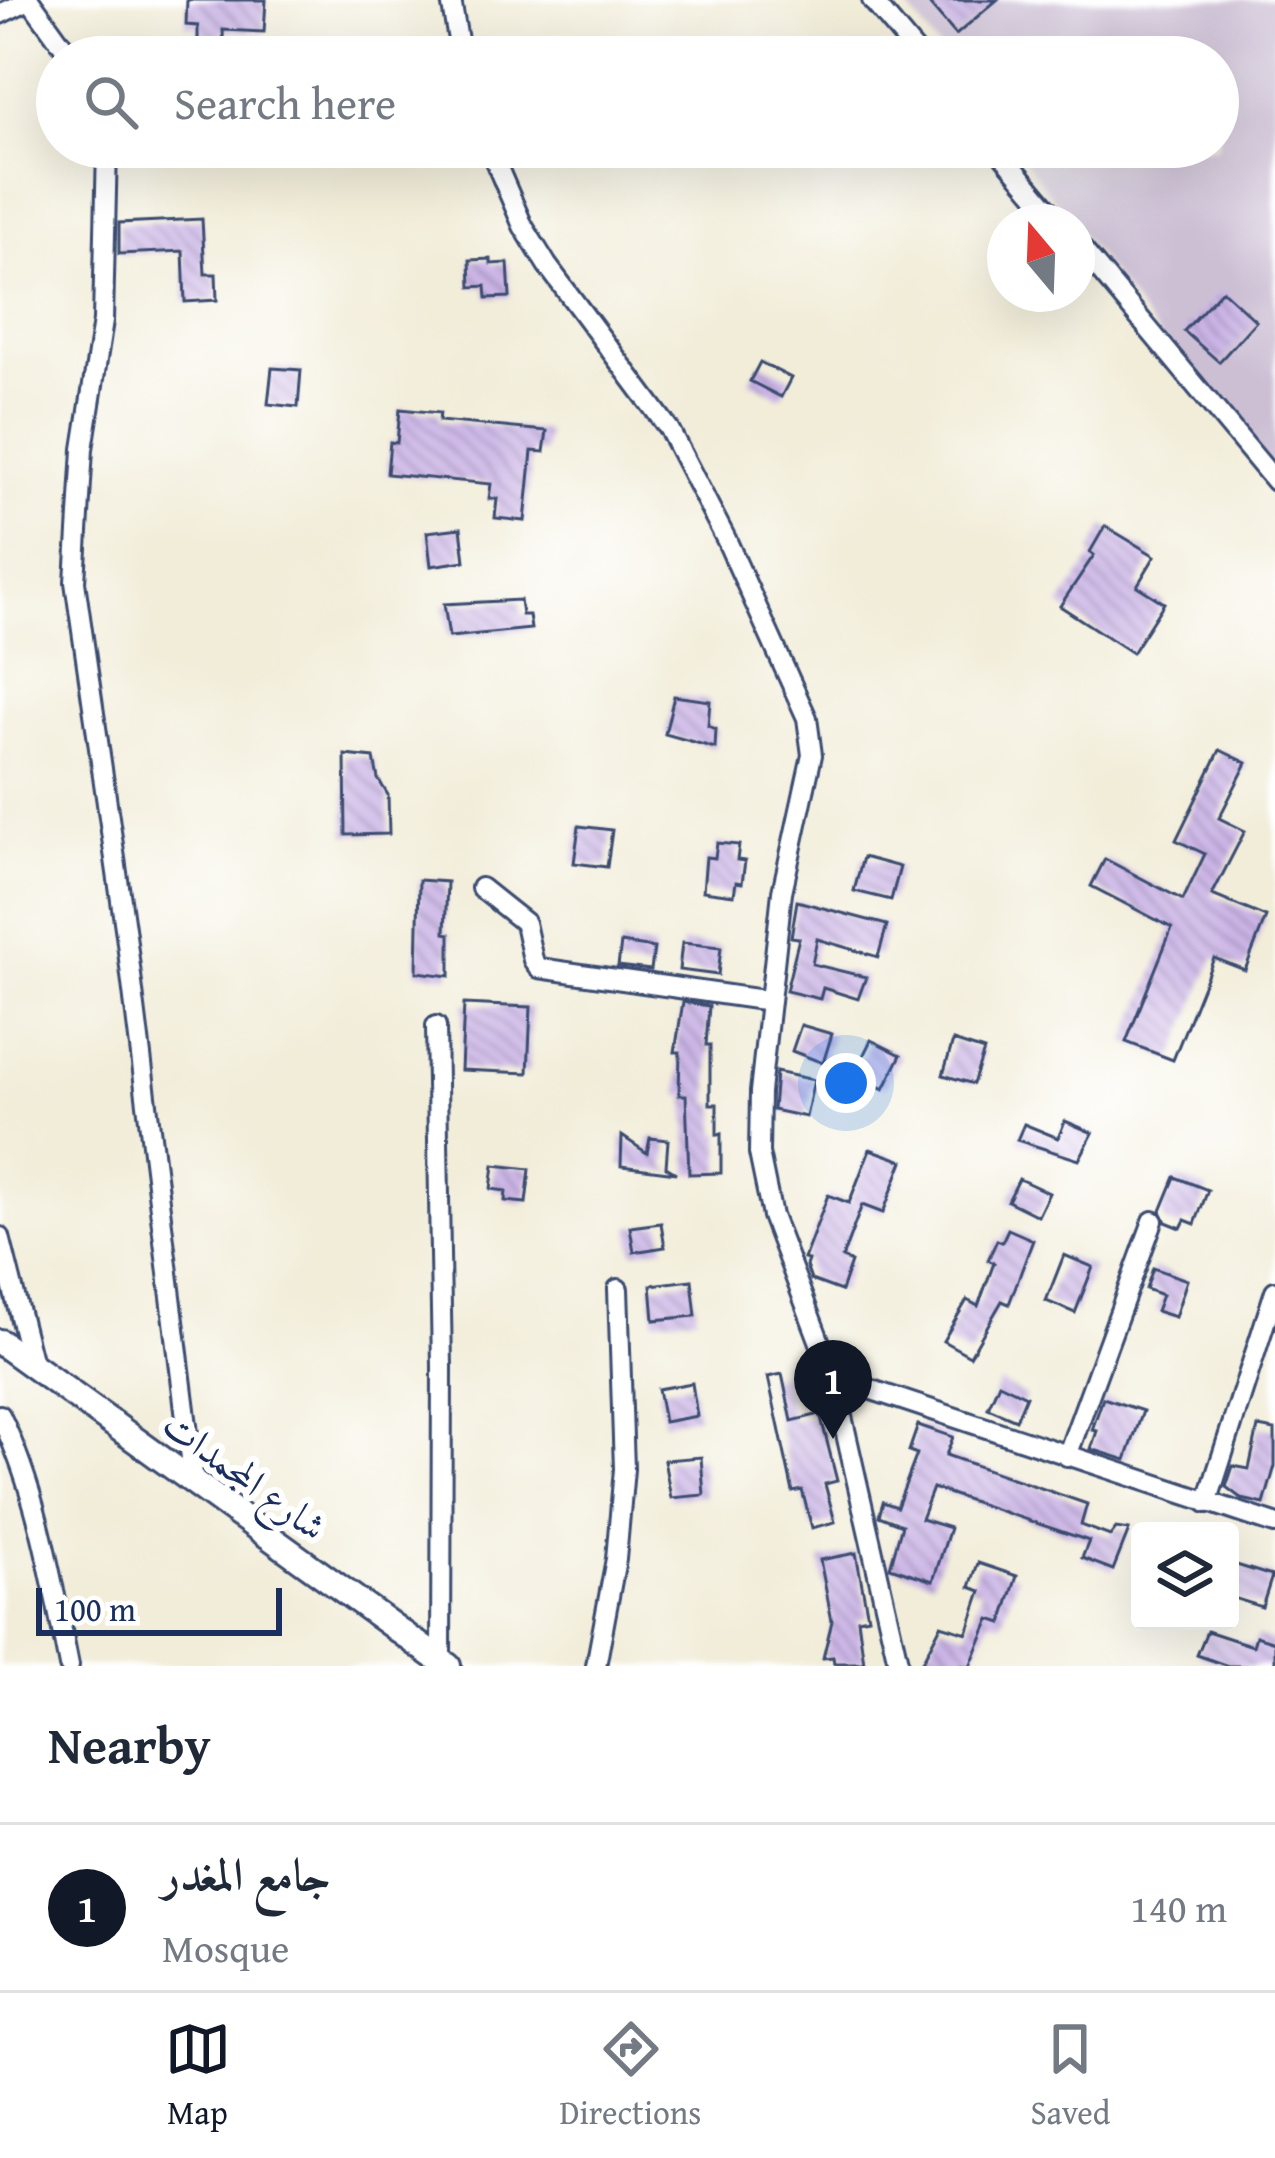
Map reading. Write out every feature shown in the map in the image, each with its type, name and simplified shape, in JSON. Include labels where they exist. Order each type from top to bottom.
[{"type":"main road","name":"شارع المجمدات","points":[[0,1342],[445,1663]]},
{"type":"street","points":[[0,14],[30,0],[56,36]]},
{"type":"street","points":[[451,0],[457,36]]},
{"type":"street","points":[[872,0],[902,36]]},
{"type":"street","points":[[107,168],[103,321],[83,449],[76,582],[129,957],[194,1482]]},
{"type":"street","points":[[498,168],[547,265],[669,429],[726,539],[807,718],[812,737],[810,772],[782,892],[757,1125],[763,1188],[833,1377],[899,1666]]},
{"type":"street","points":[[1014,168],[1044,204]]},
{"type":"street","points":[[1095,265],[1275,481]]},
{"type":"street","points":[[481,888],[525,923],[539,968],[770,1001]]},
{"type":"street","points":[[436,1026],[445,1663]]},
{"type":"street","points":[[1067,1456],[1153,1221]]},
{"type":"street","points":[[0,1237],[32,1364]]},
{"type":"street","points":[[596,1666],[616,1559],[624,1469],[618,1289]]},
{"type":"street","points":[[1207,1504],[1275,1291]]},
{"type":"street","points":[[833,1377],[1275,1524]]},
{"type":"street","points":[[0,1415],[42,1535],[69,1666]]},
{"type":"shaded area","points":[[902,0],[1275,0],[1275,476],[1095,253],[1095,204],[1057,204],[1030,168],[1239,168],[1239,36],[930,36]]},
{"type":"building","points":[[187,0],[266,0],[264,32],[223,30],[223,36],[198,36],[198,26],[186,25]]},
{"type":"building","points":[[926,0],[997,0],[956,35]]},
{"type":"building","points":[[202,219],[205,274],[216,274],[217,300],[185,302],[183,251],[119,254],[119,223]]},
{"type":"building","points":[[491,259],[491,264],[508,263],[510,297],[487,298],[486,286],[471,287],[470,260]]},
{"type":"building","points":[[1222,290],[1256,321],[1219,362],[1184,331]]},
{"type":"building","points":[[760,362],[791,378],[781,397],[750,381]]},
{"type":"building","points":[[272,368],[301,370],[298,407],[268,404]]},
{"type":"building","points":[[400,409],[440,413],[439,421],[547,431],[544,452],[532,451],[525,521],[495,518],[497,499],[489,499],[491,484],[387,474],[390,442],[397,443]]},
{"type":"building","points":[[1105,526],[1155,556],[1137,586],[1164,603],[1132,653],[1060,606],[1094,555],[1090,552]]},
{"type":"building","points":[[461,528],[465,561],[431,566],[427,532]]},
{"type":"building","points":[[520,600],[531,629],[449,637],[444,604]]},
{"type":"building","points":[[674,696],[710,701],[708,726],[716,729],[715,748],[665,734]]},
{"type":"building","points":[[1220,750],[1247,763],[1219,818],[1245,831],[1212,895],[1266,917],[1245,970],[1214,958],[1173,1060],[1126,1042],[1172,928],[1091,886],[1105,859],[1183,900],[1205,854],[1176,840]]},
{"type":"building","points":[[345,755],[374,758],[378,779],[388,795],[389,834],[346,835]]},
{"type":"building","points":[[579,826],[612,830],[607,867],[574,863]]},
{"type":"building","points":[[717,843],[739,845],[737,860],[745,861],[742,883],[736,882],[734,895],[703,891],[706,857],[715,858]]},
{"type":"building","points":[[863,857],[900,867],[891,900],[854,891]]},
{"type":"building","points":[[419,880],[447,882],[445,933],[450,934],[450,976],[417,972]]},
{"type":"building","points":[[797,901],[887,925],[878,957],[817,939],[812,964],[866,977],[858,999],[823,988],[820,999],[786,991],[799,938],[791,937]]},
{"type":"building","points":[[621,943],[654,948],[651,970],[618,966]]},
{"type":"building","points":[[682,943],[721,947],[718,975],[679,970]]},
{"type":"building","points":[[683,1002],[709,1006],[710,1104],[717,1104],[721,1173],[689,1174],[686,1095],[679,1095],[680,1052],[675,1052]]},
{"type":"building","points":[[464,1004],[531,1007],[528,1073],[461,1070]]},
{"type":"building","points":[[801,1025],[832,1034],[823,1063],[792,1051]]},
{"type":"building","points":[[871,1040],[901,1055],[884,1089],[853,1076]]},
{"type":"building","points":[[953,1041],[984,1051],[973,1084],[943,1075]]},
{"type":"building","points":[[776,1072],[814,1080],[806,1117],[773,1110]]},
{"type":"building","points":[[1065,1121],[1093,1133],[1079,1160],[1017,1140],[1024,1124],[1058,1138]]},
{"type":"building","points":[[622,1136],[647,1153],[650,1138],[668,1140],[666,1167],[676,1173],[621,1166]]},
{"type":"building","points":[[870,1149],[903,1161],[883,1213],[862,1205],[842,1258],[851,1262],[841,1291],[811,1280],[804,1259],[828,1195],[849,1203]]},
{"type":"building","points":[[494,1165],[530,1169],[526,1203],[505,1201],[506,1191],[491,1189]]},
{"type":"building","points":[[1175,1177],[1208,1190],[1195,1224],[1185,1220],[1181,1228],[1166,1222],[1161,1211]]},
{"type":"building","points":[[1019,1179],[1049,1193],[1038,1216],[1008,1201]]},
{"type":"building","points":[[661,1223],[665,1247],[634,1252],[630,1227]]},
{"type":"building","points":[[1008,1229],[1033,1240],[1009,1304],[1002,1301],[970,1356],[943,1341],[967,1300],[978,1306],[994,1263],[988,1260]]},
{"type":"building","points":[[1064,1255],[1093,1267],[1075,1313],[1046,1301]]},
{"type":"building","points":[[1153,1268],[1187,1280],[1175,1317],[1156,1311],[1162,1295],[1146,1289]]},
{"type":"building","points":[[692,1280],[696,1316],[654,1320],[651,1285]]},
{"type":"building","points":[[782,1374],[792,1421],[820,1414],[837,1481],[825,1484],[835,1522],[812,1528],[802,1490],[793,1492],[768,1377]]},
{"type":"building","points":[[692,1383],[697,1416],[664,1422],[658,1389]]},
{"type":"building","points":[[999,1383],[1026,1396],[1016,1420],[988,1408]]},
{"type":"building","points":[[1103,1398],[1143,1411],[1126,1460],[1091,1449]]},
{"type":"building","points":[[918,1425],[953,1437],[946,1455],[1087,1504],[1081,1525],[1110,1536],[1116,1528],[1129,1530],[1113,1570],[1082,1558],[1089,1541],[933,1488],[921,1519],[950,1528],[933,1581],[890,1567],[902,1525],[879,1516],[883,1502],[897,1507],[917,1454],[909,1451]]},
{"type":"building","points":[[1258,1427],[1275,1430],[1275,1466],[1264,1504],[1242,1499],[1226,1487],[1233,1466],[1249,1469]]},
{"type":"building","points":[[701,1457],[704,1495],[671,1498],[664,1460]]},
{"type":"building","points":[[856,1553],[868,1617],[858,1619],[864,1663],[834,1663],[833,1657],[823,1658],[832,1621],[820,1560]]},
{"type":"building","points":[[978,1563],[1017,1576],[1002,1623],[990,1619],[970,1666],[922,1662],[941,1625],[967,1633],[981,1591],[970,1587]]},
{"type":"building","points":[[1239,1566],[1272,1576],[1262,1607],[1239,1600]]},
{"type":"building","points":[[1207,1631],[1253,1646],[1256,1636],[1275,1642],[1275,1666],[1228,1666],[1197,1655]]},
{"type":"place","name":"جامع المغدر","points":[[833,1439]]}]
